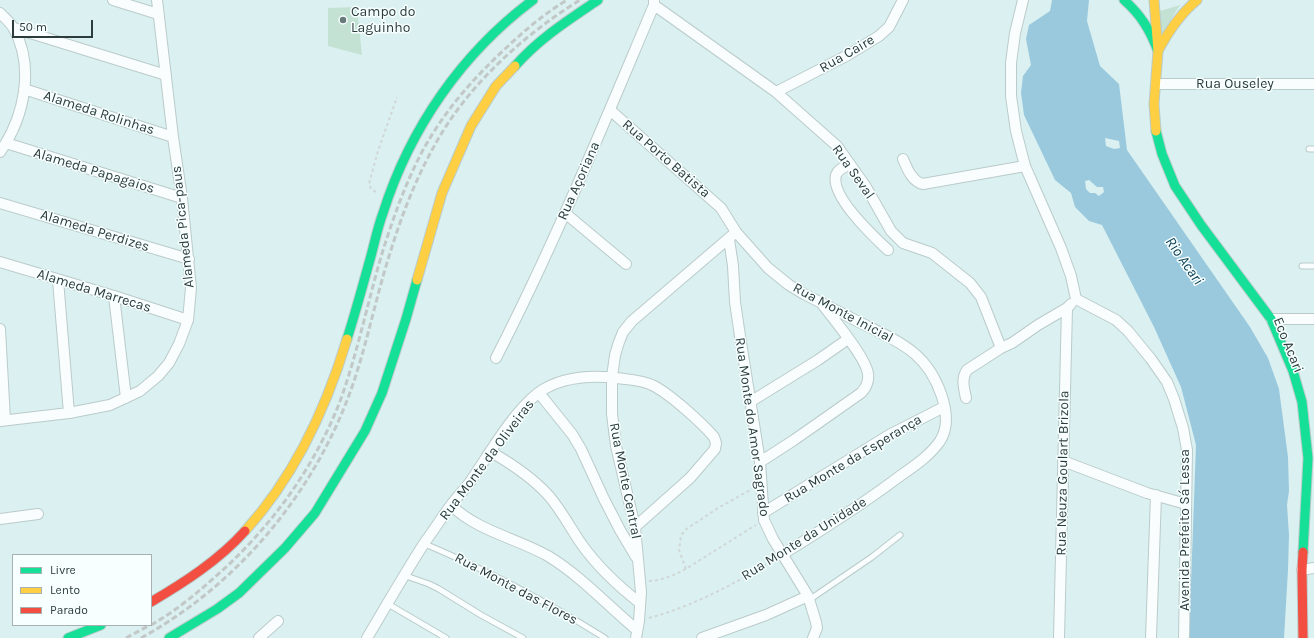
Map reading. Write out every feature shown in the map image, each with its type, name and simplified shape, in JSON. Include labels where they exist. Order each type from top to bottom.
[{"type":"main road","points":[[152,601],[204,568],[230,546],[250,526],[286,477],[317,421],[326,399],[358,303],[388,197],[409,148],[424,121],[457,73],[486,41],[533,0]]},
{"type":"main road","points":[[168,638],[217,609],[239,592],[285,548],[315,513],[364,431],[382,393],[406,319],[442,193],[471,126],[496,86],[527,52],[554,29],[598,0]]},
{"type":"main road","points":[[1124,0],[1142,16],[1158,51]]},
{"type":"main road","points":[[1154,0],[1158,51],[1154,104],[1155,125],[1162,154],[1175,186],[1201,225],[1271,319],[1293,371],[1302,402],[1308,458],[1302,570],[1303,638]]},
{"type":"main road","points":[[1158,51],[1178,19],[1189,6],[1197,0]]},
{"type":"main road","points":[[68,638],[99,626]]},
{"type":"main road","points":[[86,638],[99,626]]},
{"type":"street","points":[[113,0],[158,14]]},
{"type":"street","name":"Alameda Pica-paus","points":[[3,420],[69,413],[110,405],[140,391],[158,376],[169,363],[179,344],[188,320],[191,288],[189,259],[157,0]]},
{"type":"street","name":"Rua Caire","points":[[776,92],[848,55],[878,36],[889,27],[904,0]]},
{"type":"street","points":[[966,398],[964,378],[966,372],[1001,348],[1012,343],[1066,308],[1076,299],[1071,276],[1061,248],[1025,166],[1016,131],[1011,96],[1011,63],[1015,33],[1023,0]]},
{"type":"street","name":"Rua Seval","points":[[654,2],[776,92],[837,146],[866,187],[891,231],[903,243],[932,253],[970,283],[981,298],[1001,348]]},
{"type":"street","name":"Rua Açoriana","points":[[496,358],[518,315],[565,213],[610,110],[654,2]]},
{"type":"street","points":[[0,13],[14,28],[19,41],[25,72],[21,109],[6,143],[0,152]]},
{"type":"street","points":[[14,28],[166,75]]},
{"type":"street","name":"Rua Ouseley","points":[[1156,84],[1314,84]]},
{"type":"street","name":"Alameda Rolinhas","points":[[24,90],[173,137]]},
{"type":"street","name":"Rua Porto Batista","points":[[610,110],[721,208]]},
{"type":"street","name":"Alameda Papagaios","points":[[6,143],[182,198]]},
{"type":"street","points":[[903,159],[915,180],[923,184],[1025,166]]},
{"type":"street","points":[[850,164],[838,172],[836,176],[836,187],[862,224],[888,250]]},
{"type":"street","name":"Alameda Perdizes","points":[[0,203],[189,259]]},
{"type":"street","name":"Rua Monte Inicial","points":[[721,208],[732,235],[789,285],[804,294],[897,340],[916,355],[934,379],[941,394],[946,426]]},
{"type":"street","points":[[565,213],[626,264]]},
{"type":"street","name":"Rua Monte Central","points":[[637,630],[640,603],[640,582],[635,527],[616,446],[612,414],[613,366],[623,332],[632,321],[732,235]]},
{"type":"street","name":"Rua Monte do Amor Sagrado","points":[[732,235],[736,302],[760,462],[763,517],[809,598],[814,612],[817,628],[813,638]]},
{"type":"street","name":"Alameda Marrecas","points":[[0,262],[188,320]]},
{"type":"street","points":[[58,280],[69,413]]},
{"type":"street","points":[[114,296],[126,398]]},
{"type":"street","name":"Avenida Prefeito Sá Lessa","points":[[1076,299],[1116,320],[1128,331],[1151,358],[1167,382],[1174,399],[1183,428],[1187,450],[1184,638]]},
{"type":"street","points":[[760,462],[860,393],[865,389],[868,381],[868,373],[865,365],[848,339],[820,302]]},
{"type":"street","name":"Rua Neuza Goulart Brizola","points":[[1059,638],[1066,308]]},
{"type":"street","points":[[1271,319],[1314,319]]},
{"type":"street","points":[[0,329],[3,420]]},
{"type":"street","points":[[750,402],[818,360],[848,339]]},
{"type":"street","name":"Rua Monte da Oliveiras","points":[[368,638],[425,544],[523,407],[539,393],[558,383],[575,378],[590,376],[612,377],[639,381],[652,385],[665,393],[714,437],[716,443],[715,449],[690,478],[635,527]]},
{"type":"street","points":[[539,393],[572,434],[582,449],[617,524],[638,560]]},
{"type":"street","name":"Rua Monte da Esperança","points":[[763,517],[889,435],[944,407]]},
{"type":"street","name":"Rua Monte da Unidade","points":[[783,554],[864,502],[919,462],[940,441],[946,426]]},
{"type":"street","points":[[491,452],[515,466],[531,478],[550,497],[580,542],[598,564],[640,603]]},
{"type":"street","points":[[1063,461],[1156,496],[1186,504]]},
{"type":"street","points":[[1151,638],[1156,496]]},
{"type":"street","points":[[452,505],[466,518],[547,556],[572,573],[637,630]]},
{"type":"street","points":[[0,518],[38,514]]},
{"type":"street","points":[[1302,570],[1314,568]]},
{"type":"street","points":[[702,638],[809,598]]},
{"type":"street","points":[[259,638],[278,621]]},
{"type":"lane","points":[[1302,266],[1314,266]]},
{"type":"lane","points":[[809,598],[866,561],[900,535]]},
{"type":"lane","name":"Rua Monte das Flores","points":[[425,544],[443,551],[504,581],[558,610],[605,638]]},
{"type":"lane","points":[[406,576],[439,589],[481,615],[523,638]]},
{"type":"lane","points":[[388,604],[446,638]]},
{"type":"path","points":[[388,197],[374,192],[370,184],[378,151],[397,96]]},
{"type":"path","points":[[686,569],[679,550],[681,536],[685,530],[718,508],[762,484]]},
{"type":"path","points":[[640,582],[657,581],[686,569],[763,517]]},
{"type":"path","name":"Rua Monte da Unidade","points":[[637,630],[749,575],[783,554]]},
{"type":"green space","points":[[1180,5],[1161,36],[1160,11]]},
{"type":"green space","name":"Campo do Laguinho","points":[[357,7],[362,55],[328,46],[328,8]]},
{"type":"water","name":"Rio Acari","points":[[1052,0],[1089,0],[1087,21],[1100,66],[1119,84],[1127,150],[1250,327],[1268,358],[1279,389],[1288,457],[1289,491],[1287,505],[1289,535],[1284,638],[1189,638],[1196,445],[1181,387],[1154,327],[1102,225],[1089,221],[1075,207],[1071,193],[1055,180],[1024,115],[1021,93],[1023,76],[1031,65],[1026,39],[1029,25],[1050,11]],"holes":[[[1105,138],[1119,141],[1120,148],[1114,149],[1106,146]],[[1089,180],[1097,187],[1103,187],[1104,192],[1099,196],[1095,193],[1090,193],[1086,189],[1085,181]]]},
{"type":"railway","points":[[152,624],[201,590],[228,565],[267,524],[300,479],[315,455],[339,404],[352,365],[378,267],[389,232],[419,157],[435,130],[451,108],[486,67],[513,41],[550,11],[567,0]]},
{"type":"railway","points":[[141,638],[174,618],[206,594],[235,569],[287,510],[309,477],[328,443],[344,408],[358,369],[396,235],[418,177],[432,149],[453,116],[484,78],[520,43],[580,0]]},
{"type":"railway","points":[[126,638],[148,626]]},
{"type":"traffic: fast","points":[[347,339],[379,225],[394,182],[408,151],[424,122],[461,68],[507,21],[533,0]]},
{"type":"traffic: fast","points":[[515,66],[544,38],[598,0]]},
{"type":"traffic: fast","points":[[1124,0],[1144,23],[1152,36],[1158,51]]},
{"type":"traffic: fast","points":[[1156,131],[1162,154],[1175,186],[1201,225],[1271,319],[1293,371],[1302,402],[1308,458],[1303,552]]},
{"type":"traffic: fast","points":[[169,638],[217,609],[239,593],[285,548],[315,513],[365,431],[382,393],[417,280]]},
{"type":"traffic: fast","points":[[68,638],[98,626]]},
{"type":"traffic: slow","points":[[1154,0],[1158,51],[1154,104],[1156,131]]},
{"type":"traffic: slow","points":[[1158,51],[1175,24],[1185,11],[1197,0]]},
{"type":"traffic: slow","points":[[417,280],[442,193],[471,126],[496,86],[515,66]]},
{"type":"traffic: slow","points":[[245,531],[279,488],[307,441],[329,391],[347,339]]},
{"type":"traffic: jam","points":[[152,601],[176,587],[213,561],[245,531]]},
{"type":"traffic: jam","points":[[1303,552],[1303,638]]},
{"type":"place","name":"Campo do Laguinho","points":[[343,20]]}]
